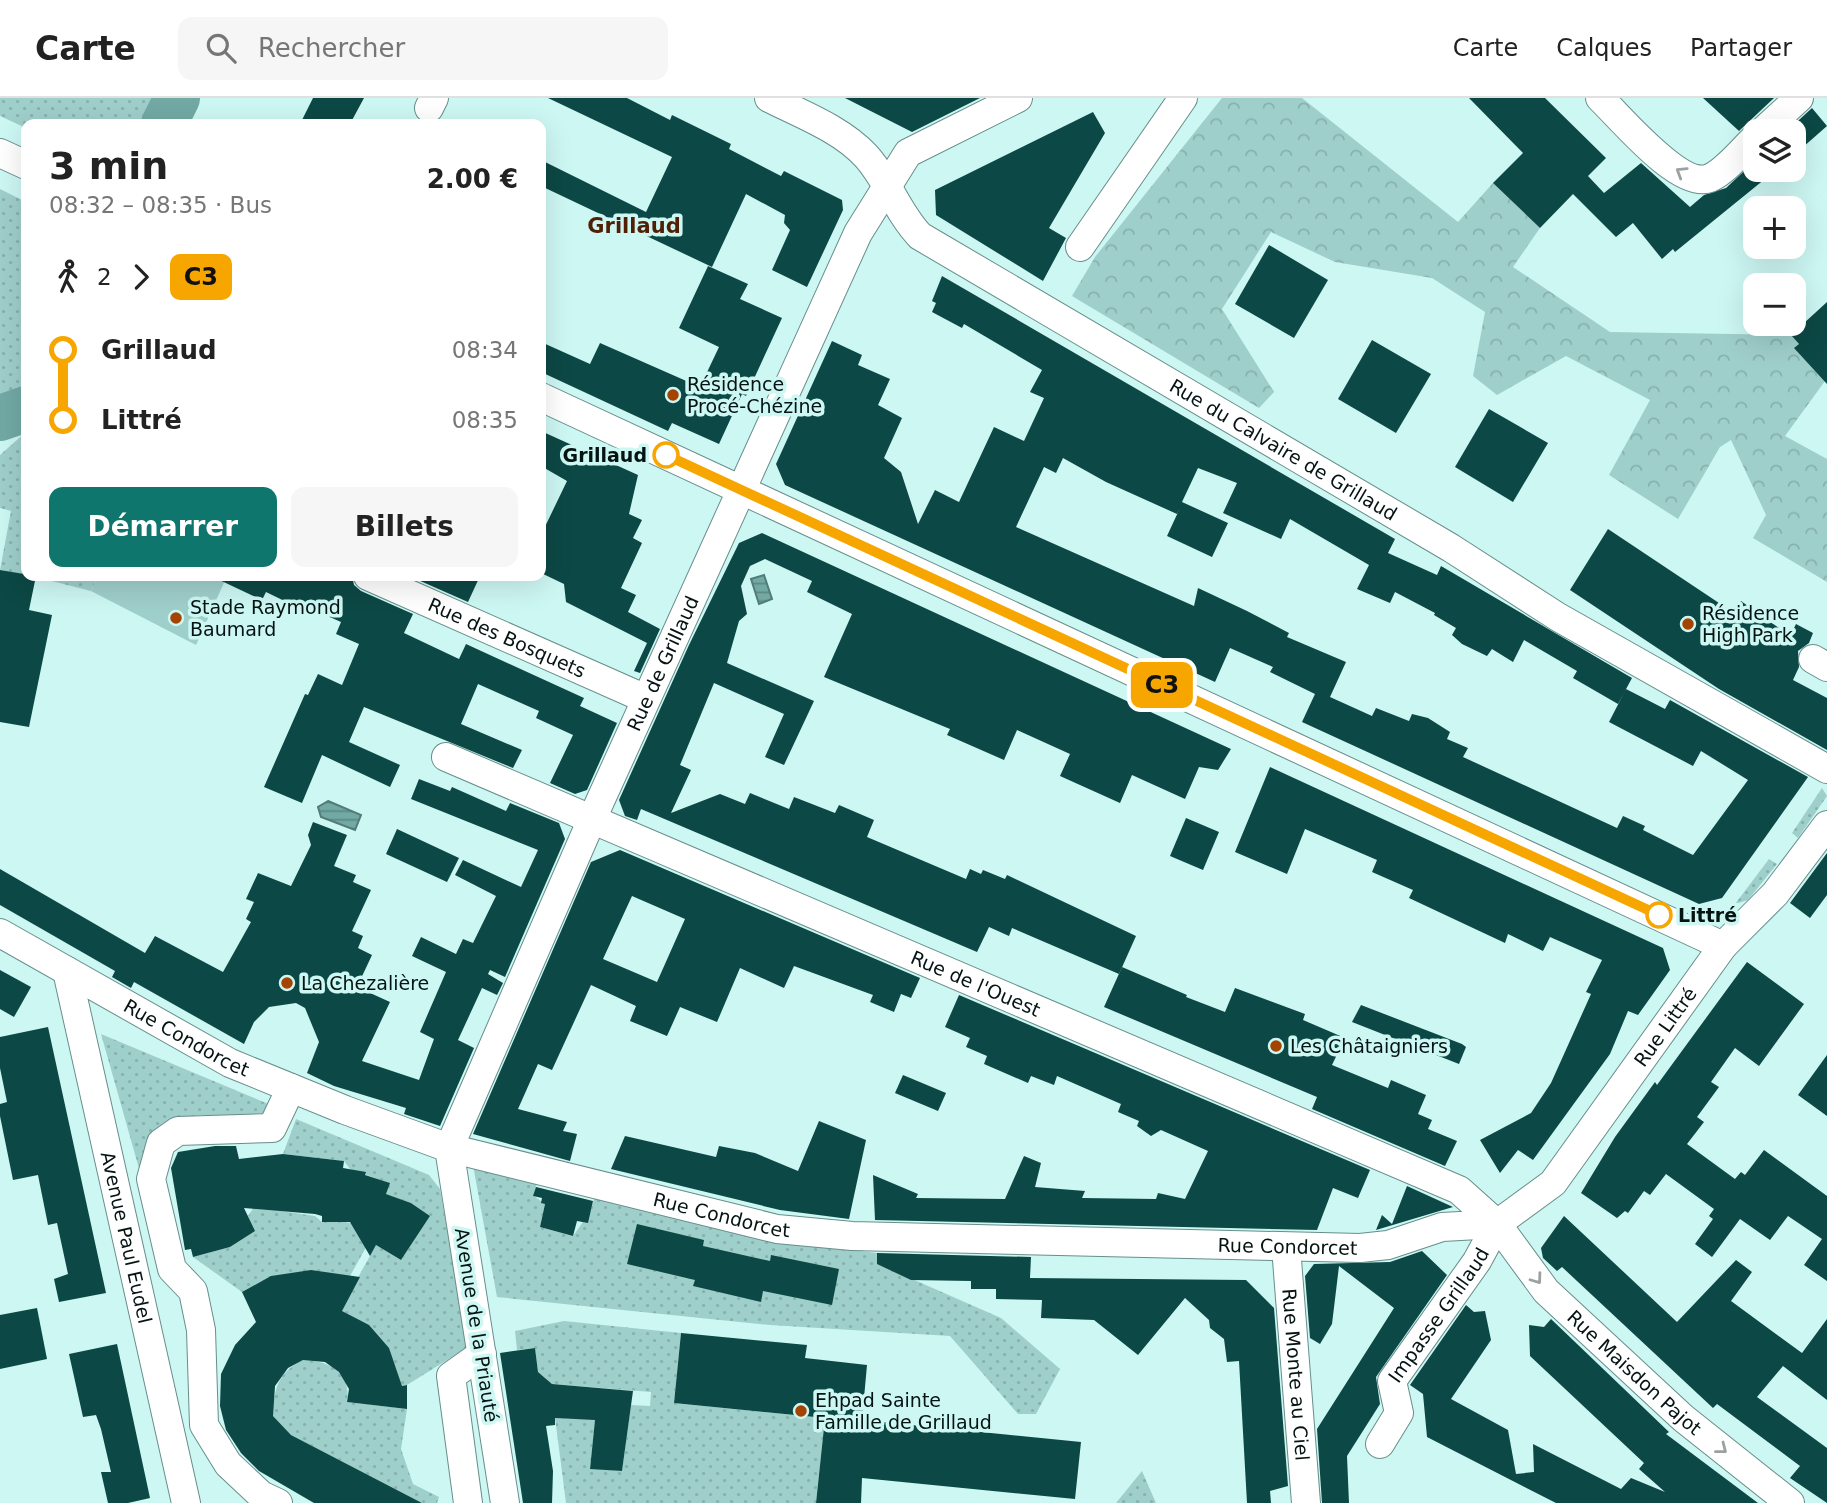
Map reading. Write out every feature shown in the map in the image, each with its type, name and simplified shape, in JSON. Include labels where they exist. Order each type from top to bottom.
[{"type":"street","name":"Rue du Calvaire de Grillaud","points":[[769,98],[833,131],[865,155],[886,184],[905,220],[920,236],[1451,548],[1558,617],[1827,769]]},
{"type":"street","name":"Rue de Grillaud","points":[[449,1147],[592,819],[859,233],[886,184],[908,153],[1018,98]]},
{"type":"street","points":[[1080,247],[1183,98]]},
{"type":"street","points":[[1600,98],[1678,173],[1696,181],[1712,177],[1743,149]]},
{"type":"street","points":[[1776,119],[1799,98]]},
{"type":"street","points":[[0,153],[21,163]]},
{"type":"street","points":[[546,399],[1723,946]]},
{"type":"street","name":"Rue des Bosquets","points":[[379,581],[646,699]]},
{"type":"street","name":"Rue de l'Ouest","points":[[446,757],[1447,1184],[1459,1190],[1497,1224]]},
{"type":"street","name":"Rue Littré","points":[[1497,1224],[1553,1183],[1723,946],[1774,894],[1827,825]]},
{"type":"street","name":"Rue Condorcet","points":[[0,933],[230,1063],[291,1088],[449,1147],[777,1229],[852,1237],[1360,1248],[1388,1245],[1442,1227],[1497,1224]]},
{"type":"street","name":"Avenue Paul Eudel","points":[[67,971],[186,1503]]},
{"type":"street","points":[[278,1503],[261,1495],[228,1464],[204,1425],[201,1330],[193,1291],[172,1269],[151,1179],[161,1143],[178,1131],[272,1128],[291,1088]]},
{"type":"street","name":"Avenue de la Priauté","points":[[449,1147],[505,1503]]},
{"type":"street","name":"Impasse Grillaud","points":[[1381,1444],[1399,1413],[1392,1381],[1478,1261],[1497,1224]]},
{"type":"street","name":"Rue Maisdon Pajot","points":[[1497,1224],[1546,1291],[1683,1418],[1790,1503]]},
{"type":"street","name":"Rue Monte au Ciel","points":[[1286,1247],[1306,1503]]},
{"type":"street","points":[[468,1503],[451,1376],[482,1354]]},
{"type":"green space","points":[[0,98],[159,98],[148,119],[21,119],[21,126],[0,116]]},
{"type":"green space","points":[[1222,98],[1302,98],[1458,222],[1493,183],[1540,228],[1513,267],[1610,332],[1792,336],[1799,344],[1795,348],[1825,381],[1785,436],[1827,459],[1827,582],[1753,538],[1766,515],[1731,440],[1720,447],[1678,519],[1609,475],[1650,400],[1566,356],[1497,395],[1473,376],[1485,312],[1432,278],[1335,262],[1271,232],[1222,309],[1274,392],[1259,408],[1072,296],[1095,257]]},
{"type":"green space","points":[[0,189],[21,200],[21,390],[0,399]]},
{"type":"green space","points":[[21,436],[21,574],[0,570],[11,511],[0,508],[0,455]]},
{"type":"green space","points":[[52,581],[96,581],[91,591]]},
{"type":"green space","name":"Stade Raymond Baumard","points":[[96,581],[225,581],[196,645],[91,591]]},
{"type":"green space","points":[[1822,788],[1827,796],[1798,838],[1792,833]]},
{"type":"green space","points":[[1769,859],[1777,864],[1748,900],[1735,904]]},
{"type":"green space","points":[[101,1034],[271,1105],[264,1119],[239,1121],[201,1115],[170,1120],[142,1179]]},
{"type":"green space","points":[[296,1119],[429,1175],[440,1189],[468,1347],[407,1385],[402,1386],[387,1348],[374,1332],[340,1310],[376,1245],[401,1260],[430,1216],[411,1203],[386,1194],[389,1183],[350,1169],[344,1161],[283,1154]]},
{"type":"green space","points":[[473,1165],[537,1182],[534,1196],[545,1204],[540,1227],[573,1236],[590,1212],[595,1196],[773,1241],[877,1253],[878,1264],[1001,1318],[1060,1369],[1036,1414],[1018,1414],[950,1336],[770,1325],[497,1297]]},
{"type":"green space","points":[[254,1207],[315,1216],[322,1222],[350,1223],[359,1229],[369,1242],[350,1276],[320,1272],[294,1273],[270,1279],[242,1292],[193,1257],[230,1247],[254,1231],[248,1216]]},
{"type":"green space","points":[[564,1321],[681,1333],[674,1403],[825,1418],[816,1503],[566,1503],[555,1418],[582,1419],[596,1413],[590,1468],[622,1471],[631,1405],[650,1406],[651,1392],[552,1384],[538,1372],[535,1348],[517,1350],[515,1331]]},
{"type":"green space","points":[[303,1360],[322,1362],[337,1370],[346,1383],[347,1402],[407,1409],[401,1449],[413,1484],[439,1497],[437,1503],[422,1503],[291,1435],[272,1415],[279,1382],[288,1370]]},
{"type":"green space","points":[[1142,1471],[1156,1503],[1116,1503]]},
{"type":"shaded area","points":[[764,575],[772,599],[759,604],[751,579]]},
{"type":"shaded area","points":[[328,801],[361,815],[355,830],[321,817],[318,807]]},
{"type":"building","points":[[313,98],[364,98],[353,119],[302,119]]},
{"type":"building","points":[[548,98],[627,98],[670,120],[672,115],[731,144],[729,149],[781,176],[784,171],[842,200],[843,210],[807,287],[772,270],[790,230],[784,223],[785,215],[746,194],[712,267],[546,188],[546,162],[646,212],[672,157]]},
{"type":"building","points":[[845,98],[980,98],[912,132]]},
{"type":"building","points":[[1469,98],[1545,98],[1606,158],[1588,176],[1604,193],[1641,163],[1690,207],[1704,195],[1726,188],[1743,172],[1743,182],[1761,182],[1675,252],[1673,249],[1662,259],[1633,223],[1616,237],[1573,194],[1540,228],[1493,183],[1523,153]]},
{"type":"building","points":[[1703,98],[1774,98],[1752,119],[1743,119],[1743,127],[1739,131]]},
{"type":"building","points":[[1812,108],[1827,126],[1806,144],[1806,119],[1800,119]]},
{"type":"building","points":[[1093,112],[1105,133],[1049,228],[1066,238],[1043,281],[936,215],[935,190]]},
{"type":"building","points":[[1269,245],[1328,280],[1294,338],[1235,304]]},
{"type":"building","points":[[708,266],[748,284],[740,299],[782,318],[746,396],[742,394],[719,444],[672,423],[668,431],[546,374],[546,344],[590,364],[600,343],[700,387],[719,347],[679,328]]},
{"type":"building","points":[[942,276],[1395,539],[1388,553],[1437,575],[1441,566],[1632,678],[1626,689],[1665,709],[1670,700],[1808,777],[1722,898],[1699,904],[1302,722],[1315,694],[1270,672],[1273,667],[1230,648],[1215,682],[785,485],[776,464],[832,341],[862,355],[858,365],[890,379],[878,405],[902,418],[884,458],[901,472],[918,524],[935,490],[959,502],[994,427],[1024,441],[1044,398],[1030,392],[1042,370],[964,324],[962,328],[932,312],[936,303],[932,301]],"holes":[[[1063,458],[1106,482],[1177,514],[1180,508],[1167,536],[1212,557],[1228,523],[1182,502],[1198,468],[1237,483],[1223,513],[1281,539],[1290,519],[1369,565],[1357,589],[1390,603],[1395,592],[1435,613],[1434,615],[1456,628],[1452,635],[1462,644],[1487,656],[1492,649],[1513,662],[1524,640],[1577,671],[1573,678],[1618,704],[1609,722],[1693,766],[1701,751],[1748,780],[1693,855],[1643,830],[1645,826],[1623,816],[1617,828],[1463,757],[1468,748],[1447,739],[1450,732],[1428,718],[1412,714],[1409,721],[1376,708],[1372,716],[1330,697],[1346,662],[1287,637],[1289,633],[1247,611],[1198,588],[1194,606],[1016,527],[1044,467],[1056,473]]]},
{"type":"building","points":[[1827,302],[1827,384],[1794,348],[1799,344],[1792,336],[1806,336],[1806,321]]},
{"type":"building","points":[[1372,340],[1431,374],[1396,433],[1338,399]]},
{"type":"building","points":[[1489,409],[1548,443],[1513,502],[1455,467]]},
{"type":"building","points":[[546,433],[638,475],[629,514],[642,520],[633,538],[642,543],[621,588],[636,595],[628,612],[660,629],[640,673],[634,671],[647,643],[566,602],[564,584],[546,575],[546,525],[567,481],[546,469]]},
{"type":"building","name":"Résidence High Park","points":[[1608,529],[1734,613],[1741,601],[1790,636],[1796,624],[1813,633],[1809,643],[1798,651],[1799,667],[1793,680],[1827,698],[1827,750],[1719,689],[1570,590]]},
{"type":"building","points":[[762,533],[1231,749],[1218,770],[1199,767],[1185,799],[1132,775],[1120,803],[1060,776],[1070,754],[1017,730],[1004,760],[947,735],[950,729],[824,677],[852,614],[807,592],[812,581],[765,559],[750,566],[741,586],[747,614],[739,621],[727,663],[814,701],[784,765],[765,757],[784,714],[714,683],[680,765],[691,770],[671,813],[720,794],[745,804],[750,793],[789,809],[794,797],[835,813],[839,805],[874,820],[867,837],[966,879],[970,869],[981,874],[983,870],[1005,879],[1007,875],[1136,936],[1119,974],[1012,928],[1009,936],[989,927],[977,952],[641,809],[637,820],[625,816],[619,800],[689,645],[739,543]]},
{"type":"building","points":[[0,570],[21,574],[21,581],[35,581],[29,610],[52,615],[29,727],[0,722]]},
{"type":"building","points":[[222,581],[353,581],[361,591],[413,614],[404,633],[459,659],[466,644],[584,698],[580,706],[617,723],[587,790],[575,794],[550,783],[573,735],[536,718],[539,711],[478,684],[461,724],[522,750],[513,768],[364,707],[349,742],[400,765],[390,787],[322,755],[302,803],[264,787],[305,694],[308,695],[318,674],[342,685],[359,644],[336,634],[341,622],[305,606],[303,610],[266,592],[262,600]]},
{"type":"building","points":[[420,581],[478,581],[468,602]]},
{"type":"building","points":[[1270,767],[1663,948],[1670,970],[1638,1015],[1628,1011],[1610,1054],[1533,1160],[1518,1150],[1500,1173],[1480,1140],[1531,1113],[1551,1083],[1591,994],[1586,992],[1602,960],[1550,937],[1543,951],[1508,934],[1505,943],[1409,898],[1413,890],[1372,872],[1377,860],[1305,829],[1287,874],[1235,852]]},
{"type":"building","points":[[419,779],[450,791],[452,787],[506,811],[510,803],[559,823],[565,839],[505,977],[490,970],[488,974],[503,983],[497,995],[482,988],[458,1040],[474,1048],[440,1126],[404,1114],[406,1108],[334,1086],[307,1073],[319,1042],[305,1008],[296,1003],[269,1007],[254,1022],[244,1044],[134,982],[131,988],[112,977],[115,971],[0,905],[0,869],[145,953],[155,936],[223,972],[251,922],[246,919],[254,902],[246,899],[258,873],[291,886],[311,845],[308,835],[313,822],[347,835],[334,866],[356,875],[353,882],[371,890],[352,931],[363,936],[358,948],[372,955],[357,987],[390,1002],[362,1061],[419,1080],[434,1039],[420,1032],[446,972],[412,956],[421,937],[456,954],[463,939],[473,943],[496,896],[455,875],[463,860],[521,887],[538,850],[411,799]]},
{"type":"building","points":[[1186,818],[1219,832],[1203,870],[1170,856]]},
{"type":"building","points":[[397,829],[459,858],[447,882],[386,854]]},
{"type":"building","points":[[620,850],[920,978],[911,998],[901,994],[894,1012],[870,1002],[873,995],[794,966],[784,988],[740,968],[717,1022],[680,1007],[667,1036],[630,1021],[636,1006],[591,985],[552,1070],[538,1064],[518,1109],[567,1122],[563,1131],[577,1134],[570,1161],[473,1134],[591,862]],"holes":[[[632,896],[685,919],[657,982],[603,959]]]},
{"type":"building","points":[[1827,853],[1827,895],[1810,918],[1790,903]]},
{"type":"building","points":[[1747,962],[1804,1004],[1759,1066],[1735,1048],[1711,1082],[1719,1087],[1697,1117],[1704,1122],[1687,1144],[1735,1179],[1741,1172],[1745,1175],[1764,1150],[1827,1196],[1827,1281],[1804,1265],[1822,1239],[1788,1216],[1770,1240],[1740,1219],[1712,1257],[1695,1244],[1713,1219],[1709,1216],[1714,1209],[1666,1174],[1650,1195],[1644,1191],[1628,1213],[1625,1211],[1617,1218],[1581,1193],[1615,1137],[1655,1082],[1657,1085]]},
{"type":"building","points":[[1122,967],[1225,1012],[1235,988],[1305,1014],[1303,1020],[1345,1038],[1332,1065],[1388,1088],[1391,1080],[1426,1095],[1418,1114],[1432,1120],[1428,1129],[1457,1141],[1445,1166],[1312,1109],[1317,1097],[1104,1007]]},
{"type":"building","points":[[0,970],[31,987],[14,1017],[0,1009]]},
{"type":"building","points":[[959,995],[1370,1170],[1358,1198],[1333,1188],[1317,1230],[875,1220],[873,1175],[918,1194],[916,1198],[1005,1199],[1024,1156],[1041,1163],[1035,1187],[1085,1191],[1082,1198],[1156,1199],[1158,1193],[1185,1199],[1208,1151],[1161,1130],[1151,1136],[1137,1126],[1139,1121],[1118,1112],[1121,1104],[1057,1076],[1054,1085],[1031,1076],[1028,1083],[984,1064],[987,1056],[966,1047],[970,1038],[945,1027]]},
{"type":"building","points":[[1361,1005],[1462,1044],[1466,1047],[1459,1064],[1352,1022]]},
{"type":"building","points":[[48,1027],[106,1293],[59,1302],[54,1279],[68,1274],[57,1223],[48,1225],[38,1175],[13,1180],[0,1116],[0,1104],[7,1102],[0,1068],[0,1037]]},
{"type":"building","points":[[1827,1055],[1827,1116],[1798,1095]]},
{"type":"building","points":[[903,1075],[946,1093],[938,1111],[895,1093]]},
{"type":"building","points":[[819,1121],[866,1140],[849,1219],[780,1210],[611,1169],[625,1136],[716,1157],[719,1146],[755,1153],[798,1171]]},
{"type":"building","points":[[215,1146],[236,1146],[239,1159],[283,1154],[344,1161],[343,1168],[366,1172],[365,1175],[390,1183],[386,1194],[411,1203],[430,1216],[401,1260],[376,1245],[370,1256],[350,1222],[322,1222],[322,1216],[315,1214],[244,1208],[255,1231],[230,1247],[193,1257],[191,1249],[185,1250],[171,1168],[178,1152]]},
{"type":"building","points":[[1407,1186],[1453,1207],[1376,1230],[1382,1215],[1392,1224]]},
{"type":"building","points":[[536,1187],[593,1201],[588,1223],[577,1221],[573,1236],[540,1227],[545,1204],[541,1203],[542,1198],[533,1196]]},
{"type":"building","points":[[1564,1216],[1677,1322],[1736,1260],[1752,1272],[1731,1301],[1802,1353],[1827,1319],[1827,1400],[1783,1366],[1757,1397],[1827,1448],[1827,1503],[1790,1478],[1800,1466],[1717,1404],[1713,1408],[1562,1267],[1557,1271],[1543,1258],[1541,1248]]},
{"type":"building","points":[[637,1224],[704,1240],[703,1246],[770,1261],[771,1255],[839,1269],[832,1305],[763,1291],[761,1302],[693,1286],[695,1280],[627,1264]]},
{"type":"building","points":[[1422,1251],[1447,1275],[1376,1377],[1380,1404],[1347,1456],[1349,1503],[1322,1503],[1317,1429],[1394,1308],[1339,1266],[1332,1324],[1320,1344],[1310,1338],[1305,1276],[1314,1264],[1390,1262]]},
{"type":"building","points":[[877,1253],[1031,1257],[1030,1278],[1246,1280],[1274,1308],[1288,1486],[1270,1491],[1271,1503],[1247,1503],[1239,1361],[1227,1362],[1224,1339],[1210,1328],[1209,1320],[1185,1298],[1138,1355],[1094,1320],[1041,1318],[1042,1300],[996,1299],[996,1289],[971,1289],[971,1281],[911,1280],[877,1264]]},
{"type":"building","points":[[311,1270],[360,1277],[342,1311],[369,1325],[389,1348],[402,1386],[407,1385],[407,1409],[347,1402],[349,1389],[339,1372],[325,1362],[303,1360],[288,1368],[275,1386],[273,1416],[291,1435],[422,1503],[314,1503],[259,1471],[241,1453],[226,1430],[220,1406],[221,1374],[235,1345],[256,1322],[242,1292],[271,1276]]},
{"type":"building","points":[[1466,1305],[1474,1312],[1485,1311],[1491,1340],[1451,1399],[1508,1430],[1516,1474],[1534,1472],[1533,1444],[1621,1489],[1631,1478],[1665,1492],[1639,1469],[1644,1463],[1530,1356],[1529,1325],[1544,1327],[1551,1319],[1669,1432],[1666,1434],[1758,1503],[1556,1503],[1427,1437],[1423,1394],[1410,1385]]},
{"type":"building","points":[[37,1308],[47,1359],[0,1369],[0,1315]]},
{"type":"building","name":"Ehpad Sainte Famille de Grillaud","points":[[681,1333],[807,1345],[805,1358],[867,1365],[862,1420],[1081,1442],[1075,1499],[862,1478],[861,1503],[816,1503],[825,1418],[674,1403]]},
{"type":"building","points":[[117,1344],[150,1498],[128,1503],[108,1503],[101,1472],[111,1472],[101,1429],[96,1415],[83,1417],[69,1354]]},
{"type":"building","points":[[535,1348],[538,1372],[552,1384],[633,1391],[622,1471],[590,1469],[595,1420],[555,1418],[555,1425],[546,1426],[553,1471],[552,1503],[523,1503],[500,1353]]},
{"type":"waterway","points":[[166,119],[177,98]]},
{"type":"waterway","points":[[0,418],[21,411]]},
{"type":"bus line","name":"C3","points":[[666,455],[1659,915]]},
{"type":"place","name":"Résidence Procé-Chézine","points":[[673,395]]},
{"type":"place","name":"Grillaud","points":[[666,455]]},
{"type":"place","name":"Stade Raymond Baumard","points":[[176,618]]},
{"type":"place","name":"Résidence High Park","points":[[1688,624]]},
{"type":"place","name":"Littré","points":[[1659,915]]},
{"type":"place","name":"La Chezalière","points":[[287,983]]},
{"type":"place","name":"Les Châtaigniers","points":[[1276,1046]]},
{"type":"place","name":"Ehpad Sainte Famille de Grillaud","points":[[801,1411]]},
{"type":"district","name":"Grillaud","points":[[634,226]]}]
